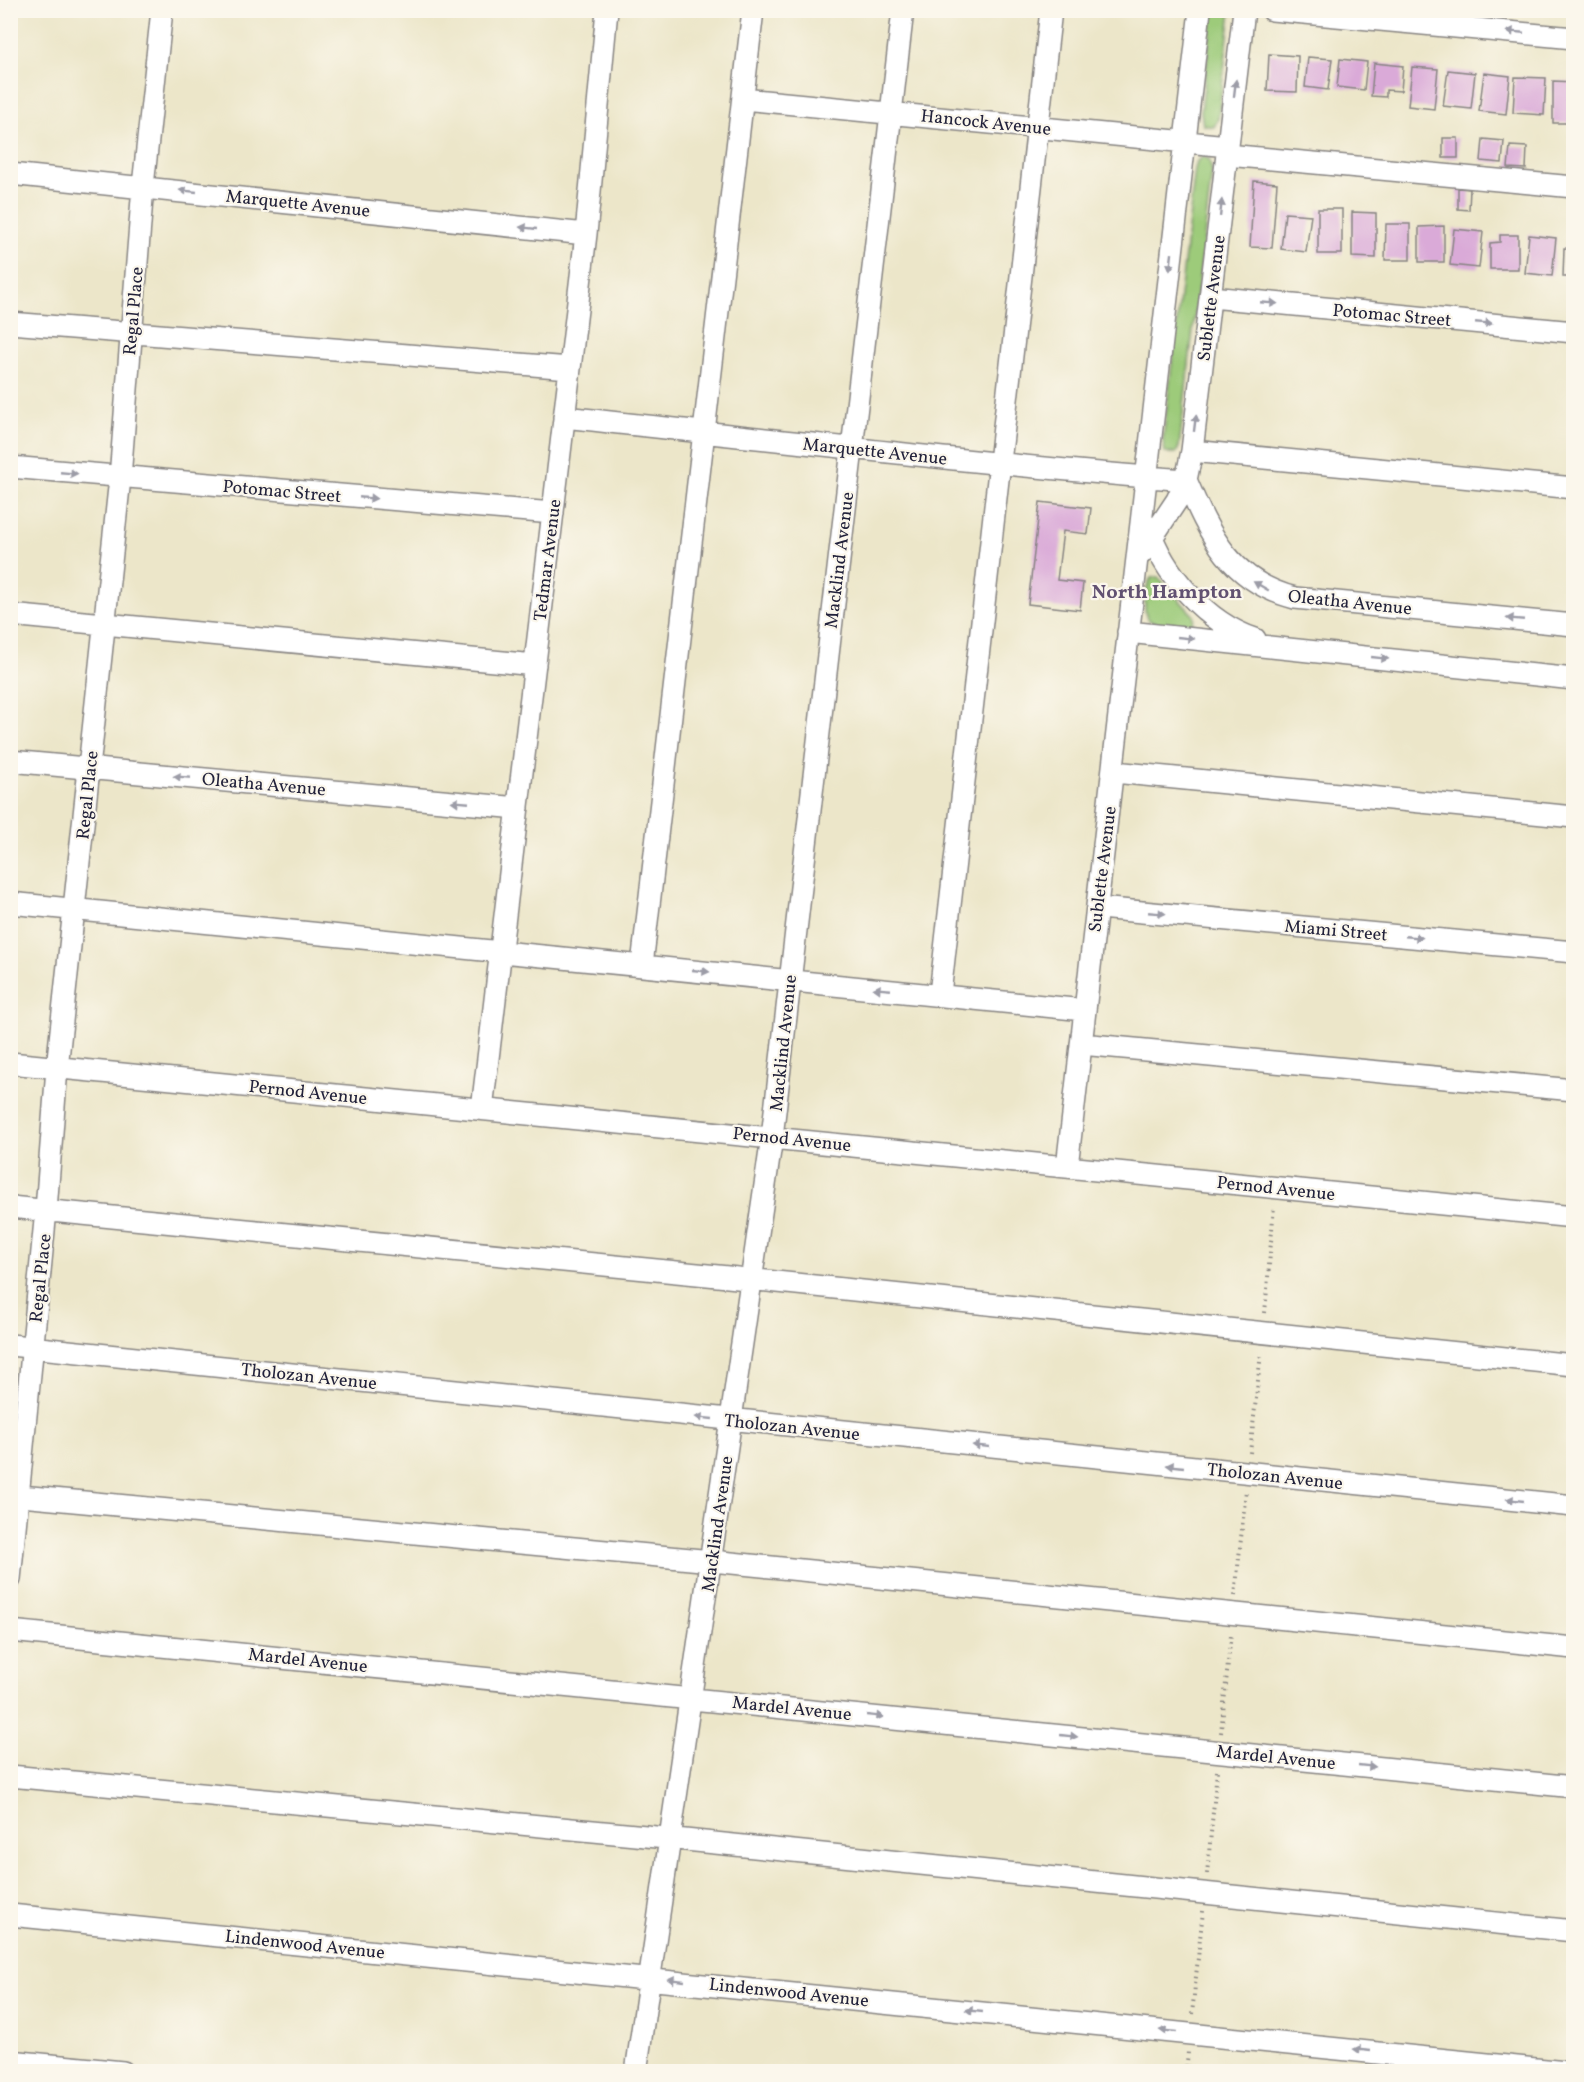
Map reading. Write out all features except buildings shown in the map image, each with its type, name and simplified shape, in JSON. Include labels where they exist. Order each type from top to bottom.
[{"type":"street","name":"Regal Place","points":[[10,1579],[15,1495],[33,1348],[57,1068],[120,478],[143,186],[162,10]]},
{"type":"street","name":"Tedmar Avenue","points":[[482,1109],[586,234],[607,10]]},
{"type":"street","points":[[642,965],[706,431],[753,10]]},
{"type":"street","name":"Macklind Avenue","points":[[636,2072],[772,1137],[903,10]]},
{"type":"street","points":[[940,994],[1052,10]]},
{"type":"street","name":"Sublette Avenue","points":[[1067,1167],[1084,1010],[1099,908],[1128,632],[1200,10]]},
{"type":"street","name":"Sublette Avenue","points":[[1135,572],[1151,536],[1177,500],[1186,480],[1192,451],[1244,10]]},
{"type":"street","points":[[1272,10],[1574,38]]},
{"type":"street","name":"Hancock Avenue","points":[[743,99],[1185,141],[1228,150],[1574,187]]},
{"type":"street","name":"Marquette Avenue","points":[[10,174],[143,186],[586,234]]},
{"type":"street","name":"Potomac Street","points":[[1211,297],[1574,332]]},
{"type":"street","points":[[10,323],[131,335],[570,368]]},
{"type":"street","name":"Marquette Avenue","points":[[564,417],[706,431],[852,450],[1186,480]]},
{"type":"street","points":[[1192,451],[1574,488]]},
{"type":"street","name":"Potomac Street","points":[[10,467],[553,513]]},
{"type":"street","name":"Oleatha Avenue","points":[[1186,480],[1203,522],[1233,564],[1252,581],[1271,592],[1295,598],[1574,625]]},
{"type":"street","points":[[1143,502],[1151,536],[1165,564],[1181,585],[1230,628],[1250,638],[1287,649]]},
{"type":"street","points":[[10,615],[535,665]]},
{"type":"street","points":[[1128,632],[1574,679]]},
{"type":"street","name":"Oleatha Avenue","points":[[10,760],[518,808]]},
{"type":"street","points":[[1114,772],[1574,818]]},
{"type":"street","points":[[10,903],[1084,1010]]},
{"type":"street","name":"Miami Street","points":[[1099,908],[1574,952]]},
{"type":"street","points":[[1081,1044],[1574,1090]]},
{"type":"street","name":"Pernod Avenue","points":[[10,1063],[1574,1218]]},
{"type":"street","points":[[10,1207],[753,1279],[1574,1365]]},
{"type":"street","name":"Tholozan Avenue","points":[[10,1345],[1574,1506]]},
{"type":"street","points":[[15,1495],[712,1561],[1574,1648]]},
{"type":"street","name":"Mardel Avenue","points":[[10,1631],[1574,1786]]},
{"type":"street","points":[[10,1776],[669,1839],[1574,1931]]},
{"type":"street","name":"Lindenwood Avenue","points":[[10,1915],[649,1977],[1566,2072]]},
{"type":"street","points":[[10,2061],[71,2069],[123,2072]]},
{"type":"path","points":[[1186,2072],[1189,2046]]},
{"type":"green space","points":[[1213,11],[1231,11],[1218,119],[1214,127],[1203,125],[1201,112]]},
{"type":"green space","points":[[1203,157],[1209,159],[1212,171],[1179,447],[1176,453],[1165,453],[1163,440],[1195,169],[1197,161]]},
{"type":"green space","points":[[1158,577],[1194,616],[1193,622],[1189,625],[1156,624],[1147,619],[1145,604],[1147,587],[1151,578]]},
{"type":"district","name":"North Hampton","points":[[1167,591]]}]
